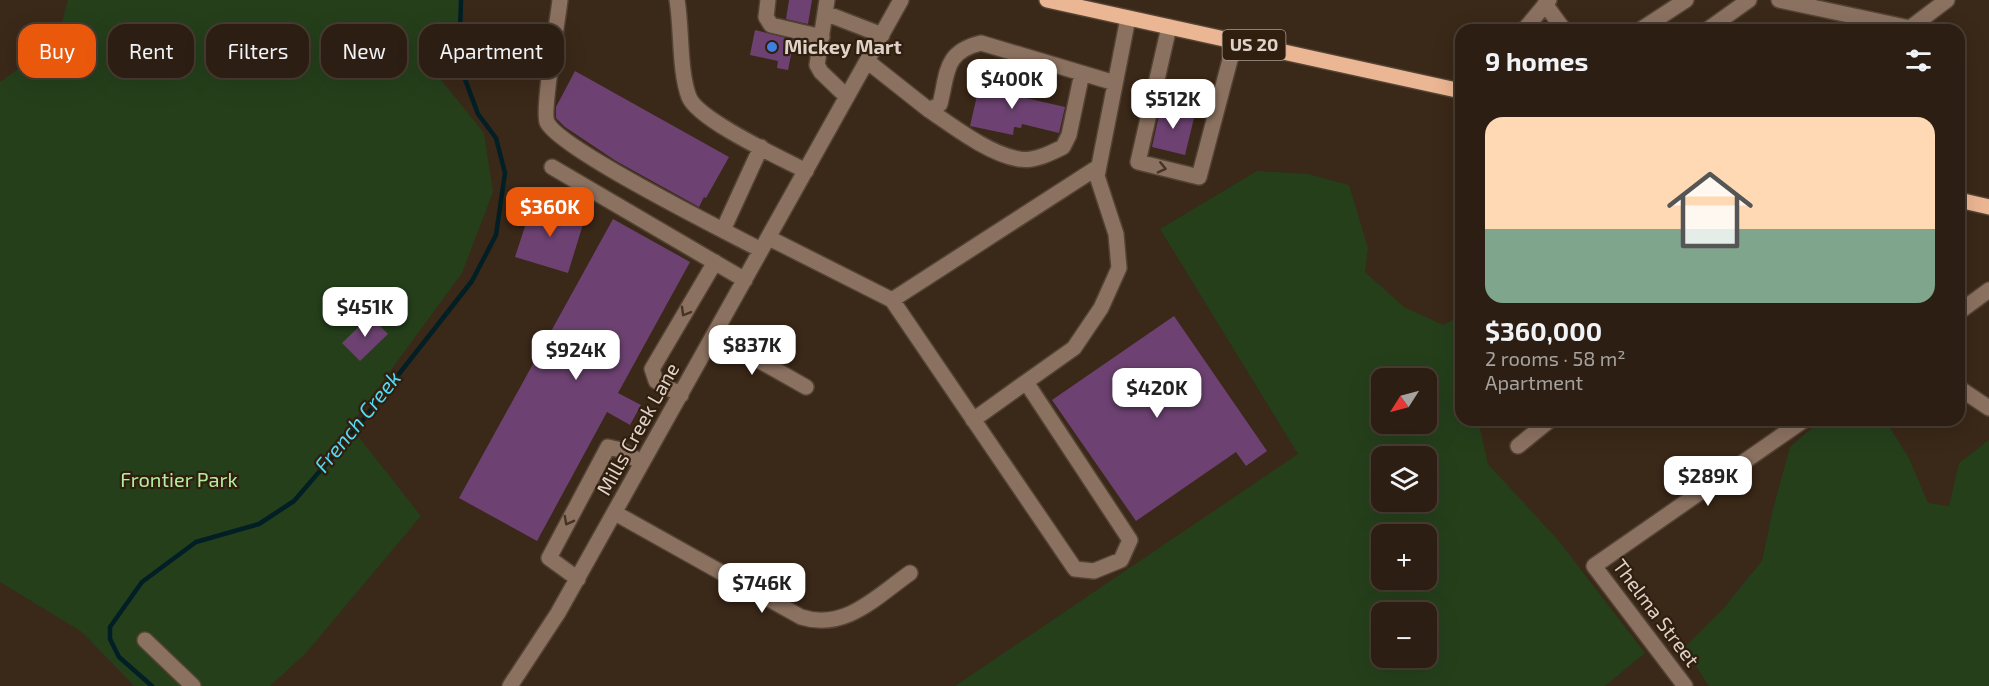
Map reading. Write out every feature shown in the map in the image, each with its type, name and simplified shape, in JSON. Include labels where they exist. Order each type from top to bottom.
[{"type":"main road","name":"US 20","points":[[1047,0],[1455,90]]},
{"type":"main road","points":[[1965,201],[1989,207]]},
{"type":"street","points":[[560,0],[546,117],[547,124],[563,140],[723,230],[765,244],[892,300],[1074,569],[1094,571],[1121,560],[1130,540],[1026,382]]},
{"type":"street","points":[[677,0],[685,81],[689,99],[703,115],[806,171]]},
{"type":"street","points":[[768,0],[766,17],[771,25],[822,37]]},
{"type":"street","name":"Mills Creek Lane","points":[[510,686],[558,614],[578,579],[902,0]]},
{"type":"street","points":[[1649,24],[1686,0]]},
{"type":"street","points":[[1715,24],[1749,0]]},
{"type":"street","points":[[1779,0],[1886,24]]},
{"type":"street","points":[[1915,24],[1947,0]]},
{"type":"street","points":[[1529,24],[1547,2],[1560,24]]},
{"type":"street","points":[[847,97],[820,72],[817,65],[826,7],[882,35]]},
{"type":"street","points":[[973,420],[1074,348],[1101,309],[1119,268],[1116,234],[1097,176],[1128,18]]},
{"type":"street","points":[[1169,27],[1138,162],[1199,177],[1235,41]]},
{"type":"street","points":[[929,110],[940,104],[952,57],[966,46],[981,43],[1115,83]]},
{"type":"street","points":[[867,61],[960,132],[998,152],[1020,160],[1043,156],[1063,147],[1069,135],[1082,73]]},
{"type":"street","points":[[723,230],[761,147]]},
{"type":"street","points":[[552,167],[745,280]]},
{"type":"street","points":[[892,300],[1098,167]]},
{"type":"street","points":[[681,394],[656,381],[652,369],[715,262]]},
{"type":"street","points":[[1965,308],[1989,291]]},
{"type":"street","points":[[714,335],[806,387]]},
{"type":"street","points":[[1965,392],[1989,408]]},
{"type":"street","points":[[1518,446],[1543,426]]},
{"type":"street","name":"Thelma Street","points":[[1685,686],[1594,566],[1795,426]]},
{"type":"street","points":[[578,579],[549,558],[598,464],[608,447],[621,450],[642,463]]},
{"type":"street","points":[[615,513],[801,617],[814,621],[842,619],[910,573]]},
{"type":"street","points":[[145,640],[193,686]]},
{"type":"green space","name":"Frontier Park","points":[[68,0],[461,0],[460,24],[419,24],[419,78],[439,78],[484,133],[493,192],[462,273],[350,426],[421,516],[306,653],[270,686],[134,686],[82,632],[0,582],[0,82],[18,69],[18,78],[96,78],[96,24],[62,24]]},
{"type":"green space","points":[[1257,171],[1308,174],[1349,185],[1368,248],[1365,272],[1404,307],[1443,325],[1455,319],[1455,426],[1479,426],[1488,464],[1558,540],[1645,653],[1605,686],[955,686],[1298,454],[1160,229]]},
{"type":"green space","points":[[1814,426],[1889,426],[1909,458],[1928,503],[1949,506],[1959,463],[1989,440],[1989,686],[1709,686],[1684,648],[1723,609],[1762,561],[1790,447]]},
{"type":"building","points":[[789,0],[812,0],[808,24],[786,19]]},
{"type":"building","name":"Mickey Mart","points":[[755,30],[794,40],[788,70],[777,68],[778,61],[750,55]]},
{"type":"building","points":[[575,71],[729,157],[699,207],[616,161],[565,127],[556,118],[556,107]]},
{"type":"building","points":[[981,78],[1023,87],[1021,93],[1027,95],[1026,98],[1065,107],[1059,133],[1022,124],[1021,128],[1014,127],[1013,135],[970,126]]},
{"type":"building","points":[[1161,106],[1195,114],[1185,155],[1152,147]]},
{"type":"building","points":[[532,205],[550,211],[552,206],[568,211],[567,216],[584,221],[568,273],[515,257]]},
{"type":"building","points":[[613,219],[690,262],[618,393],[641,405],[630,425],[607,412],[537,541],[459,498]]},
{"type":"building","points":[[370,316],[388,334],[360,361],[342,343]]},
{"type":"building","points":[[1174,316],[1267,451],[1246,466],[1236,452],[1136,521],[1052,400]]},
{"type":"waterway","name":"French Creek","points":[[152,686],[119,657],[110,639],[110,627],[142,582],[196,542],[259,524],[294,501],[351,435],[472,281],[496,235],[505,173],[496,138],[478,114],[459,63],[461,0]]},
{"type":"place","name":"Mickey Mart","points":[[772,47]]}]
